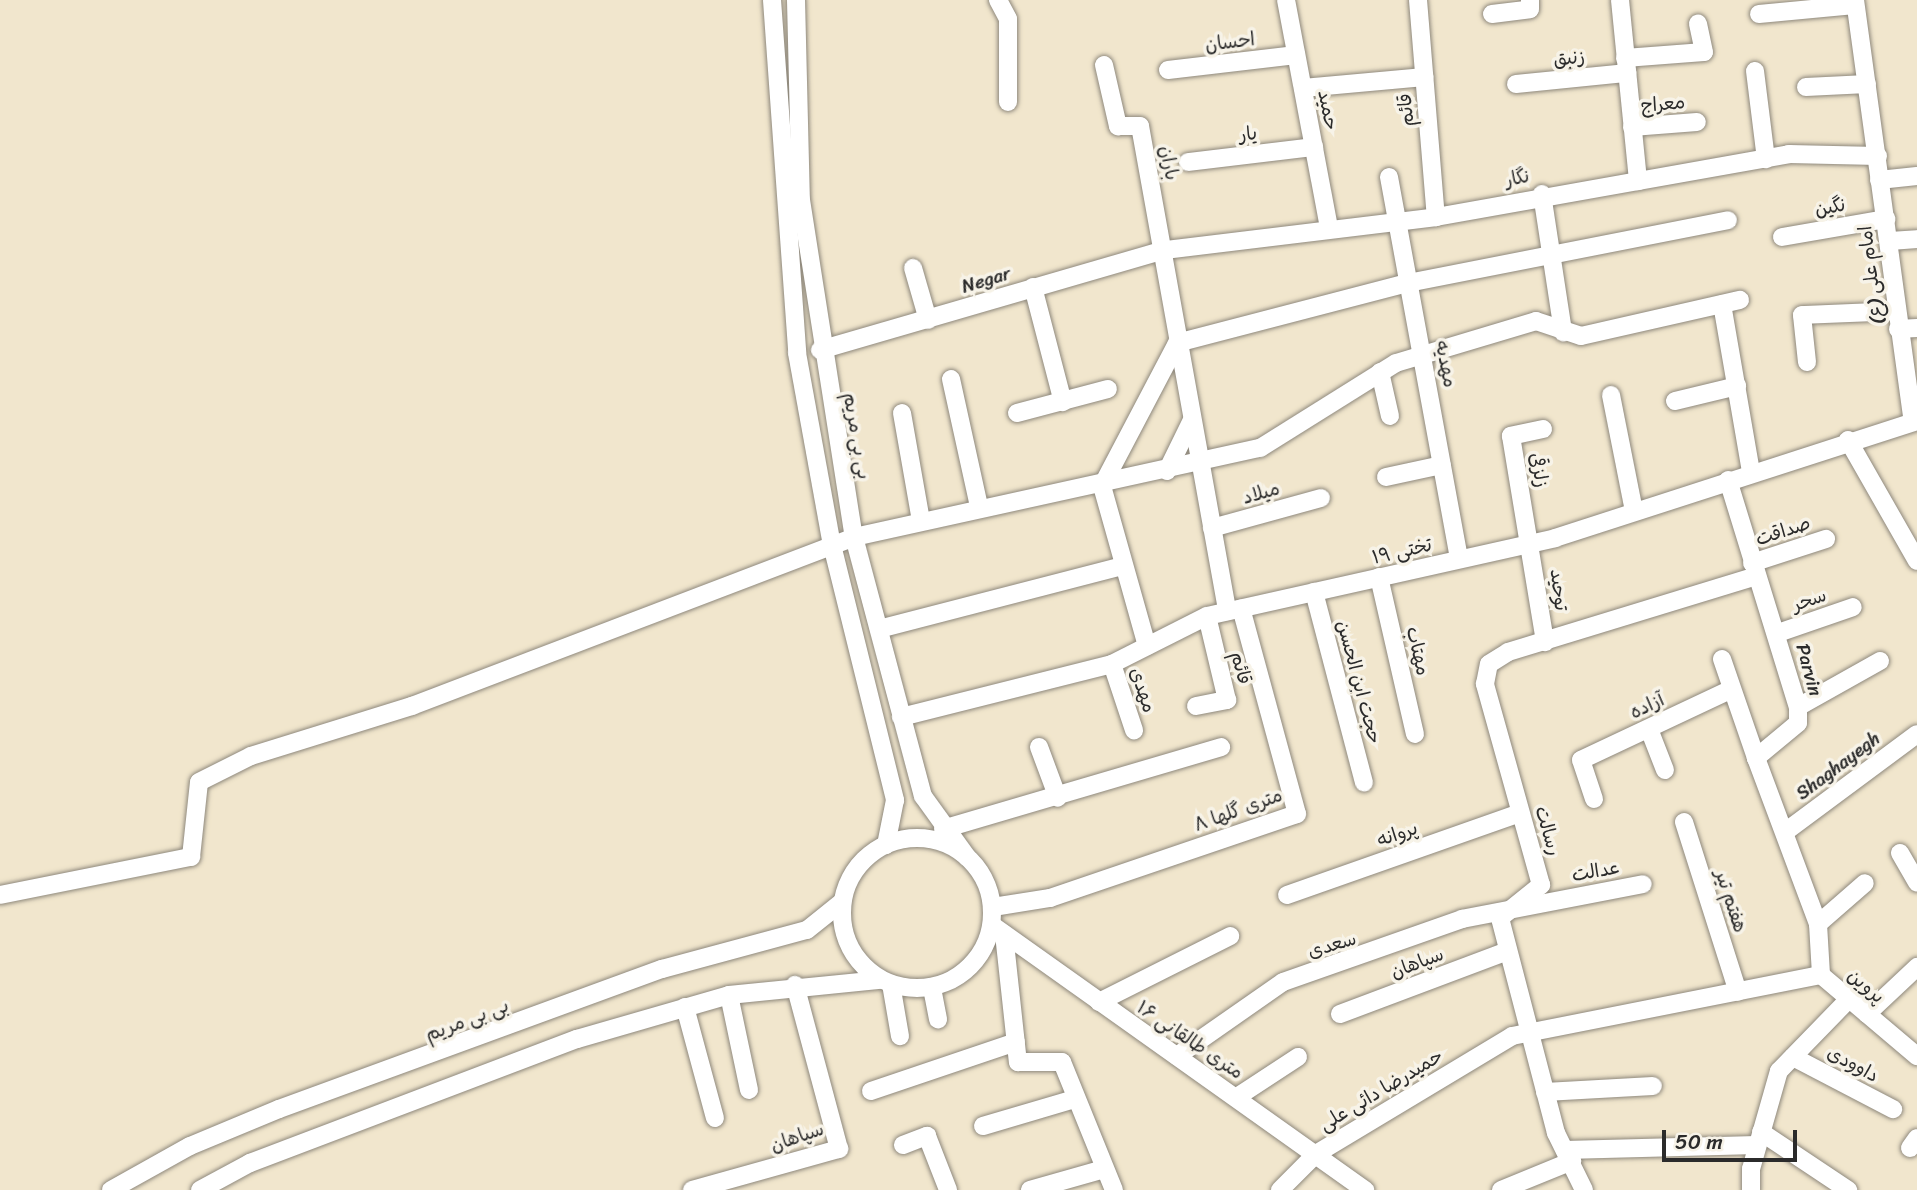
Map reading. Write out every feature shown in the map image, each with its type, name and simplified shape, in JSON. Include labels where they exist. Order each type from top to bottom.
[{"type":"street","points":[[772,0],[797,353],[832,545],[895,800],[886,845]]},
{"type":"street","name":"بی بی مریم","points":[[796,0],[801,200],[820,350],[854,537],[923,796],[943,828],[967,857]]},
{"type":"street","points":[[998,0],[1009,19],[1008,102]]},
{"type":"street","name":"حمید","points":[[1286,0],[1329,228]]},
{"type":"street","name":"قائم","points":[[1418,0],[1436,217]]},
{"type":"street","points":[[1492,14],[1530,9],[1530,0]]},
{"type":"street","points":[[1620,0],[1638,181]]},
{"type":"street","points":[[1759,14],[1855,2]]},
{"type":"street","name":"امام علی (ع)","points":[[1855,2],[1890,241],[1896,311],[1915,421]]},
{"type":"street","points":[[1626,66],[1704,51],[1698,24]]},
{"type":"street","name":"احسان","points":[[1168,70],[1296,55]]},
{"type":"street","name":"باران","points":[[1104,65],[1118,126],[1140,126],[1165,250]]},
{"type":"street","name":"زنبق","points":[[1516,84],[1626,66]]},
{"type":"street","points":[[1755,71],[1766,159]]},
{"type":"street","points":[[1303,88],[1425,76]]},
{"type":"street","points":[[1807,87],[1867,84]]},
{"type":"street","name":"معراج","points":[[1632,127],[1697,122]]},
{"type":"street","name":"یار","points":[[1188,162],[1314,147]]},
{"type":"street","name":"نگار","points":[[1165,250],[1436,217],[1542,194],[1766,159],[1878,156]]},
{"type":"street","points":[[1879,180],[1917,176]]},
{"type":"street","name":"مهدیه","points":[[1389,177],[1459,559]]},
{"type":"street","points":[[1542,194],[1563,332]]},
{"type":"street","name":"نگین","points":[[1782,237],[1886,219]]},
{"type":"street","points":[[1147,646],[1122,566],[1102,486],[1177,343],[1408,284],[1728,220]]},
{"type":"street","points":[[1890,241],[1917,239]]},
{"type":"street","points":[[1165,250],[1177,343],[1212,528],[1234,610]]},
{"type":"street","name":"Negar","points":[[820,350],[1165,250]]},
{"type":"street","points":[[913,268],[929,320]]},
{"type":"street","points":[[1033,287],[1063,402]]},
{"type":"street","points":[[0,895],[191,857],[199,782],[251,756],[412,706],[854,537],[979,506],[1102,486],[1260,448],[1380,372],[1536,321],[1581,336],[1731,302],[1737,386],[1751,472]]},
{"type":"street","points":[[1807,362],[1802,315],[1896,311]]},
{"type":"street","points":[[1899,329],[1917,328]]},
{"type":"street","points":[[1380,372],[1390,416]]},
{"type":"street","points":[[951,379],[979,506]]},
{"type":"street","points":[[1675,401],[1737,386]]},
{"type":"street","points":[[1017,413],[1108,389]]},
{"type":"street","points":[[1611,395],[1634,511]]},
{"type":"street","points":[[902,413],[921,521]]},
{"type":"street","points":[[1167,471],[1192,419]]},
{"type":"street","name":"تختی ۱۹","points":[[901,718],[1112,664],[1207,615],[1531,543],[1848,440],[1915,421]]},
{"type":"street","name":"زلزقی","points":[[1531,543],[1511,436],[1543,429]]},
{"type":"street","points":[[1848,440],[1917,561]]},
{"type":"street","points":[[1386,477],[1443,465]]},
{"type":"street","name":"Parvin","points":[[1728,480],[1754,570],[1778,633],[1798,707],[1798,723],[1756,758]]},
{"type":"street","name":"میلاد","points":[[1212,528],[1321,498]]},
{"type":"street","name":"صداقت","points":[[1489,664],[1508,652],[1545,642],[1754,570],[1826,539]]},
{"type":"street","name":"توحید","points":[[1531,543],[1545,642]]},
{"type":"street","points":[[879,629],[1122,566]]},
{"type":"street","name":"مهتاب","points":[[1379,577],[1415,734]]},
{"type":"street","name":"حجت ابن الحسن","points":[[1314,592],[1364,783]]},
{"type":"street","name":"سحر","points":[[1778,633],[1853,607]]},
{"type":"street","name":"۸ متری گلها","points":[[996,922],[1049,898],[1297,814],[1234,610]]},
{"type":"street","name":"قائم","points":[[1196,706],[1227,700],[1207,615]]},
{"type":"street","points":[[1520,1034],[1821,975],[1818,923],[1730,690],[1722,659]]},
{"type":"street","points":[[1798,707],[1880,661]]},
{"type":"street","name":"مهدی","points":[[1112,664],[1134,730]]},
{"type":"street","name":"رسالت","points":[[1489,664],[1485,684],[1541,885],[1500,918],[1508,951],[1520,1034],[1584,1190]]},
{"type":"street","name":"آزاده","points":[[1594,799],[1581,760],[1730,690]]},
{"type":"street","points":[[1649,729],[1665,769]]},
{"type":"street","name":"Shaghayegh","points":[[1785,832],[1917,734]]},
{"type":"street","points":[[1039,747],[1058,798]]},
{"type":"street","points":[[943,828],[1058,798],[1221,747]]},
{"type":"street","name":"پروانه","points":[[1287,895],[1520,813]]},
{"type":"street","name":"هفتم تیر","points":[[1684,822],[1738,992]]},
{"type":"street","points":[[900,1035],[886,982],[846,940],[842,902],[850,878],[886,845],[929,839],[967,857],[985,880],[996,922],[1018,1062],[1062,1062],[1074,1099],[1114,1190]]},
{"type":"street","points":[[1900,852],[1917,882]]},
{"type":"street","points":[[1818,923],[1865,883]]},
{"type":"street","name":"عدالت","points":[[1515,906],[1643,884]]},
{"type":"street","name":"بی بی مریم","points":[[111,1190],[190,1146],[279,1110],[662,969],[807,930],[842,902]]},
{"type":"street","name":"سعدی","points":[[1177,1056],[1215,1024],[1283,982],[1515,906]]},
{"type":"street","points":[[204,1189],[444,1088],[685,1007],[729,995],[795,985],[886,982],[932,988],[972,965],[996,922]]},
{"type":"street","name":"۱۶ متری طالقانی","points":[[996,922],[1099,1002],[1365,1190]]},
{"type":"street","points":[[1099,1002],[1230,936]]},
{"type":"street","name":"سپاهان","points":[[1340,1014],[1508,951]]},
{"type":"street","points":[[1867,1014],[1917,967]]},
{"type":"street","name":"پروین","points":[[1821,975],[1917,1056]]},
{"type":"street","name":"سپاهان","points":[[692,1190],[839,1149],[795,985]]},
{"type":"street","points":[[932,988],[938,1019]]},
{"type":"street","points":[[729,995],[749,1090]]},
{"type":"street","points":[[1751,1190],[1759,1138],[1779,1071],[1849,999]]},
{"type":"street","points":[[685,1007],[715,1118]]},
{"type":"street","name":"حمیدرضا دائی علی","points":[[1280,1190],[1316,1154],[1520,1034]]},
{"type":"street","points":[[871,1091],[1016,1042]]},
{"type":"street","name":"داوودی","points":[[1793,1057],[1893,1109]]},
{"type":"street","points":[[1237,1097],[1297,1058]]},
{"type":"street","points":[[1545,1092],[1653,1086]]},
{"type":"street","points":[[984,1126],[1074,1099]]},
{"type":"street","points":[[903,1145],[928,1136],[948,1190]]},
{"type":"street","points":[[1501,1190],[1569,1156],[1759,1138],[1849,1190]]},
{"type":"street","points":[[1030,1190],[1104,1169]]}]
